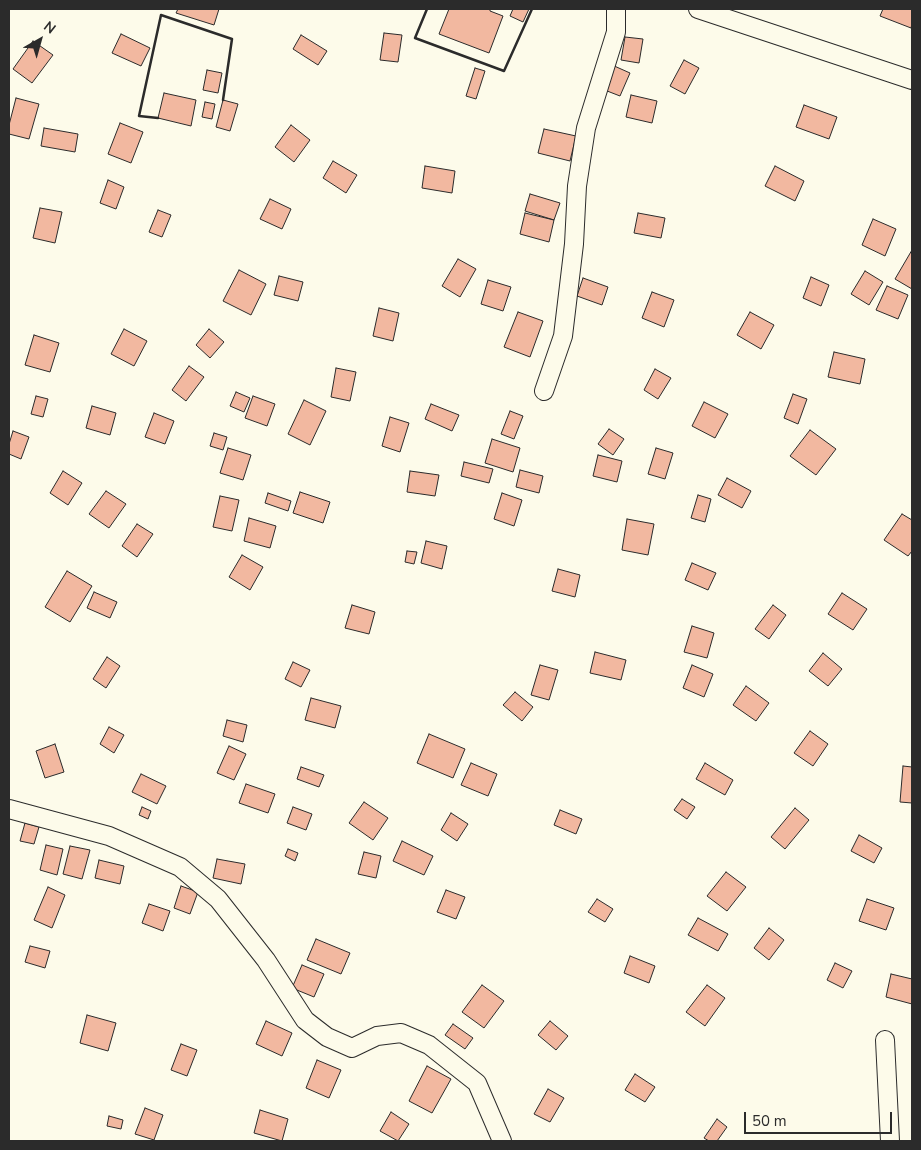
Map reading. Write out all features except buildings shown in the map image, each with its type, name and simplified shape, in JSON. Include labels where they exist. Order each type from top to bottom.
[{"type":"street","points":[[544,391],[563,336],[574,244],[577,186],[586,128],[616,32],[616,9]]},
{"type":"street","points":[[698,9],[912,80]]},
{"type":"street","points":[[9,809],[109,836],[180,867],[218,899],[266,960],[305,1020],[327,1037],[352,1048],[377,1036],[401,1033],[429,1045],[477,1083],[502,1141]]},
{"type":"street","points":[[885,1040],[890,1141]]},
{"type":"wall","points":[[427,9],[415,38],[504,71],[532,9]]},
{"type":"wall","points":[[158,118],[139,116],[161,15],[232,39],[223,100]]}]
